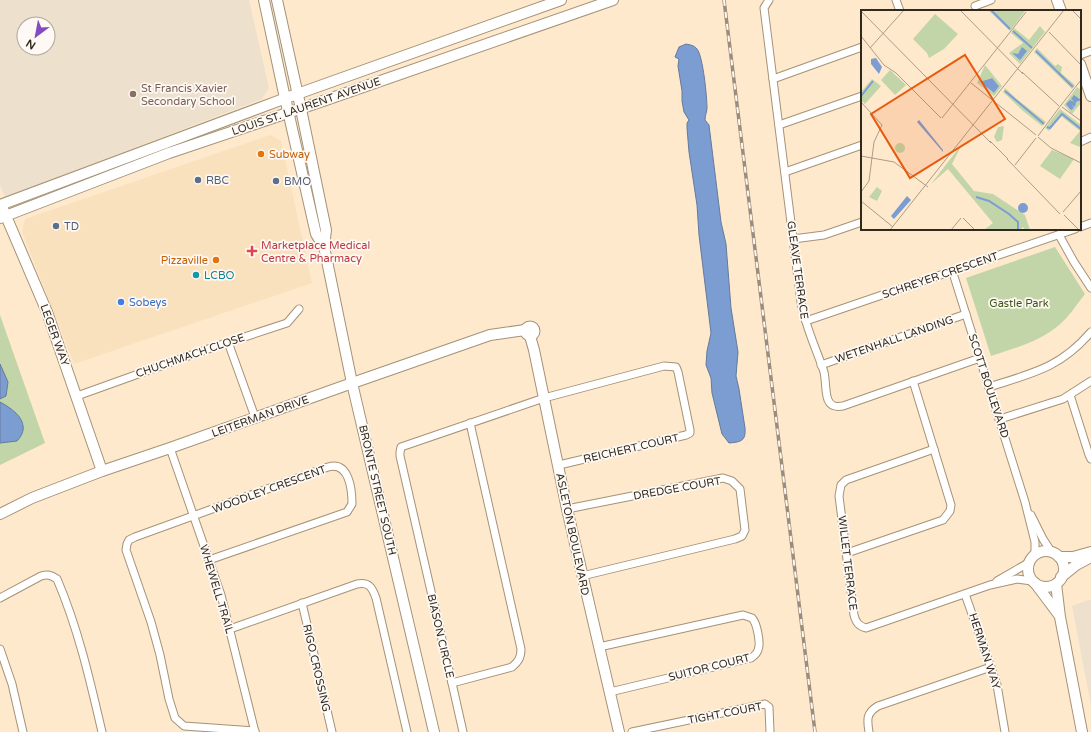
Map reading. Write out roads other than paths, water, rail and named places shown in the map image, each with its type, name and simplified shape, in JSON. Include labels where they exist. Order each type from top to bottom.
[{"type":"main road","name":"BRONTE STREET SOUTH","points":[[264,0],[316,234],[324,247]]},
{"type":"main road","name":"BRONTE STREET SOUTH","points":[[277,0],[326,230],[324,247],[352,383],[434,732]]},
{"type":"main road","name":"LOUIS ST. LAURENT AVENUE","points":[[0,204],[456,36],[561,0]]},
{"type":"main road","name":"LOUIS ST. LAURENT AVENUE","points":[[3,216],[168,153],[301,109],[613,0]]},
{"type":"main road","points":[[1057,0],[1061,10]]},
{"type":"main road","points":[[1081,67],[1091,96]]},
{"type":"main road","name":"LEGER WAY","points":[[0,204],[3,216],[47,312],[102,471]]},
{"type":"main road","name":"LEITERMAN DRIVE","points":[[0,514],[32,498],[102,471],[490,335],[527,333]]},
{"type":"main road","name":"ASLETON BOULEVARD","points":[[527,333],[534,350],[567,509],[619,732]]},
{"type":"main road","points":[[1060,617],[1033,582],[1028,572],[1032,558],[1043,552],[1073,557],[1091,552]]},
{"type":"main road","points":[[1056,555],[1063,567],[1058,580],[1060,617],[1082,732]]},
{"type":"main road","points":[[1033,582],[1045,587],[1058,580],[1076,565],[1091,557]]},
{"type":"street","name":"GLEAVE TERRACE","points":[[769,0],[764,8],[801,302],[824,375],[828,400],[836,407],[844,406],[980,358]]},
{"type":"street","points":[[896,0],[900,10]]},
{"type":"street","points":[[974,6],[991,0]]},
{"type":"street","points":[[773,79],[861,47]]},
{"type":"street","points":[[1081,55],[1091,51]]},
{"type":"street","points":[[779,124],[861,96]]},
{"type":"street","points":[[1081,142],[1091,137]]},
{"type":"street","points":[[785,172],[861,145]]},
{"type":"street","points":[[793,239],[824,235],[861,222]]},
{"type":"street","points":[[1081,227],[1091,223]]},
{"type":"street","name":"SCHREYER CRESCENT","points":[[806,321],[1072,230]]},
{"type":"street","points":[[1059,235],[1091,288]]},
{"type":"street","name":"SCOTT BOULEVARD","points":[[952,270],[1025,502],[1035,542],[1032,558]]},
{"type":"street","name":"CHUCHMACH CLOSE","points":[[77,396],[228,342],[287,323],[299,309]]},
{"type":"street","name":"WETENHALL LANDING","points":[[821,365],[966,314]]},
{"type":"street","points":[[989,387],[1042,370],[1072,352],[1091,332]]},
{"type":"street","points":[[228,342],[255,417]]},
{"type":"street","name":"REICHERT COURT","points":[[544,398],[664,366],[676,367],[678,372],[690,433],[559,465]]},
{"type":"street","points":[[847,553],[946,518],[950,511],[951,505],[912,381]]},
{"type":"street","points":[[1000,419],[1063,399],[1091,381]]},
{"type":"street","points":[[1070,395],[1091,459]]},
{"type":"street","name":"BIASON CIRCLE","points":[[470,423],[520,642],[521,656],[512,667],[452,683],[400,452],[401,447],[470,423],[544,398]]},
{"type":"street","name":"WHEWELL TRAIL","points":[[170,448],[221,595],[255,732]]},
{"type":"street","name":"WILLET TERRACE","points":[[934,449],[846,480],[840,485],[839,496],[854,615],[857,623],[866,628],[875,626],[990,585],[1017,579],[1033,582]]},
{"type":"street","name":"WOODLEY CRESCENT","points":[[194,516],[334,466],[340,467],[349,477],[352,504],[347,512],[209,560]]},
{"type":"street","name":"DREDGE COURT","points":[[567,509],[723,478],[732,481],[740,490],[745,530],[744,533],[738,538],[582,576]]},
{"type":"street","name":"SCOTT BOULEVARD","points":[[1025,502],[1043,539],[1056,555]]},
{"type":"street","points":[[194,516],[129,540],[126,550],[151,622],[172,712],[175,718],[184,726],[255,732]]},
{"type":"street","name":"WILLET TERRACE","points":[[990,585],[1032,558]]},
{"type":"street","points":[[0,598],[47,574],[52,575],[57,579],[86,663],[102,732]]},
{"type":"street","points":[[230,629],[357,584],[363,583],[369,585],[373,590],[407,732]]},
{"type":"street","name":"HERMAN WAY","points":[[966,594],[997,685],[1006,732]]},
{"type":"street","name":"RIGO CROSSING","points":[[302,603],[332,732]]},
{"type":"street","name":"SUITOR COURT","points":[[599,647],[743,615],[752,618],[756,624],[759,646],[758,651],[753,656],[610,692]]},
{"type":"street","points":[[0,649],[12,684],[23,732]]},
{"type":"street","points":[[869,732],[868,716],[870,712],[878,706],[991,667]]},
{"type":"street","points":[[452,683],[463,732]]},
{"type":"street","name":"TIGHT COURT","points":[[632,732],[765,704],[769,707],[770,732]]},
{"type":"water","points":[[686,44],[697,49],[703,68],[707,103],[705,120],[709,125],[721,222],[726,244],[731,308],[738,352],[736,376],[745,428],[744,438],[733,443],[729,443],[722,434],[712,393],[711,378],[706,365],[711,333],[699,235],[697,205],[689,152],[687,123],[689,120],[684,112],[682,101],[678,66],[679,59],[675,57],[679,47]]},
{"type":"water","points":[[0,364],[8,382],[6,396],[0,399]]},
{"type":"water","points":[[0,402],[16,413],[23,423],[21,435],[17,441],[0,443]]},
{"type":"railway","points":[[724,0],[815,732]]},
{"type":"place","name":"St Francis Xavier Secondary School","points":[[133,94]]},
{"type":"place","name":"Subway","points":[[261,154]]},
{"type":"place","name":"RBC","points":[[198,180]]},
{"type":"place","name":"BMO","points":[[276,181]]},
{"type":"place","name":"TD","points":[[56,226]]},
{"type":"place","name":"Marketplace Medical Centre & Pharmacy","points":[[252,251]]},
{"type":"place","name":"Pizzaville","points":[[216,260]]},
{"type":"place","name":"LCBO","points":[[196,275]]},
{"type":"place","name":"Sobeys","points":[[121,302]]},
{"type":"park label","name":"Gastle Park","points":[[1019,303]]}]
